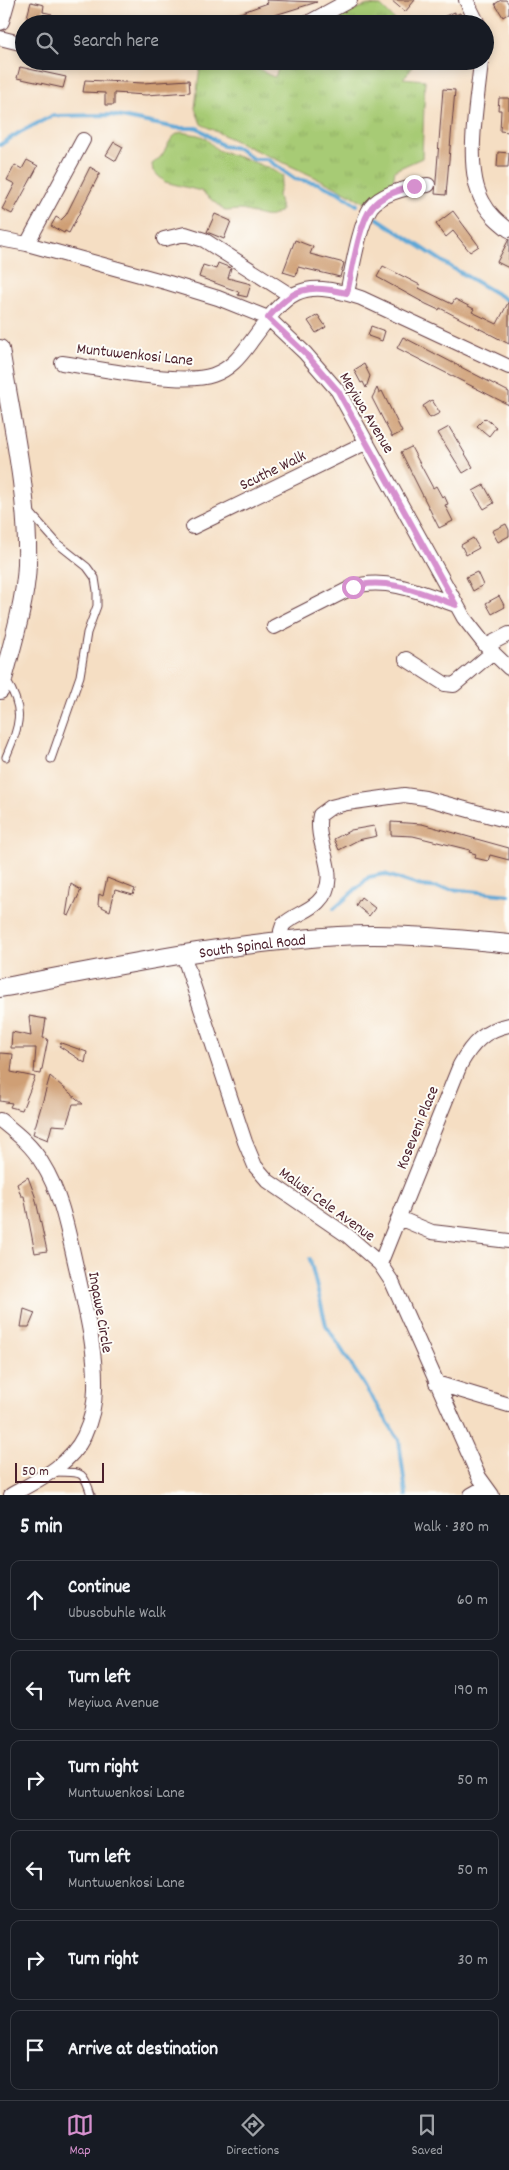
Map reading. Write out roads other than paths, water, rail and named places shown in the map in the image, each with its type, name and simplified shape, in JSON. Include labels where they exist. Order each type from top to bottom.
[{"type":"street","points":[[0,21],[6,0]]},
{"type":"street","points":[[322,15],[350,0]]},
{"type":"street","points":[[466,0],[474,15]]},
{"type":"street","points":[[0,38],[15,42]]},
{"type":"street","points":[[480,70],[474,139],[475,180],[482,201],[488,211],[509,230]]},
{"type":"street","points":[[27,244],[82,140]]},
{"type":"street","points":[[347,293],[367,216],[372,206],[379,200],[403,190],[428,185]]},
{"type":"street","points":[[164,239],[185,234],[204,240],[290,296]]},
{"type":"street","name":"Meyiwa Avenue","points":[[0,239],[27,244],[218,298],[268,318],[321,370],[338,391],[456,605],[469,626],[509,668]]},
{"type":"street","name":"Muntuwenkosi Lane","points":[[62,363],[175,378],[211,376],[226,369],[239,359],[280,303],[302,290],[315,288],[347,293],[401,315],[509,367]]},
{"type":"street","points":[[0,349],[24,506],[27,541],[25,587],[2,683]]},
{"type":"street","name":"Scuthe Walk","points":[[192,527],[367,442]]},
{"type":"street","points":[[274,626],[353,587],[365,583],[391,585],[456,605]]},
{"type":"street","points":[[406,659],[445,684],[454,685],[467,676],[490,649],[509,634]]},
{"type":"street","points":[[283,941],[281,931],[283,925],[319,902],[329,885],[328,866],[318,831],[320,815],[325,810],[347,803],[404,795],[425,798],[509,821]]},
{"type":"street","name":"South Spinal Road","points":[[0,988],[183,954],[339,936],[425,935],[509,944]]},
{"type":"street","name":"Malusi Cele Avenue","points":[[183,954],[245,1142],[255,1166],[268,1181],[348,1236],[380,1264],[392,1282],[436,1384],[488,1491]]},
{"type":"street","name":"Koseveni Place","points":[[380,1264],[468,1050],[479,1038],[490,1031],[509,1025]]},
{"type":"street","name":"Inqawe Circle","points":[[0,1120],[21,1137],[33,1150],[50,1177],[60,1204],[91,1334],[95,1387],[93,1410],[83,1437],[71,1454],[51,1472],[11,1495]]},
{"type":"street","points":[[399,1218],[432,1232],[509,1241]]},
{"type":"street","points":[[436,1384],[509,1405]]},
{"type":"street","points":[[471,1495],[488,1491]]},
{"type":"lane","points":[[24,506],[58,544],[87,567],[95,578],[97,591],[97,606],[87,633],[80,676],[51,759]]},
{"type":"lane","points":[[2,683],[14,693],[19,717],[18,728],[6,757]]},
{"type":"lane","points":[[51,1472],[82,1474],[86,1478],[92,1495]]},
{"type":"waterway","points":[[0,145],[20,132],[52,116],[111,115],[177,128],[198,128],[223,146],[238,148],[253,159],[267,159],[295,179],[317,183],[338,192],[357,205]]},
{"type":"waterway","points":[[377,218],[451,267],[509,301]]},
{"type":"waterway","points":[[334,909],[369,877],[384,874],[421,886],[509,895]]},
{"type":"waterway","points":[[310,1259],[326,1325],[399,1440],[406,1495]]}]
